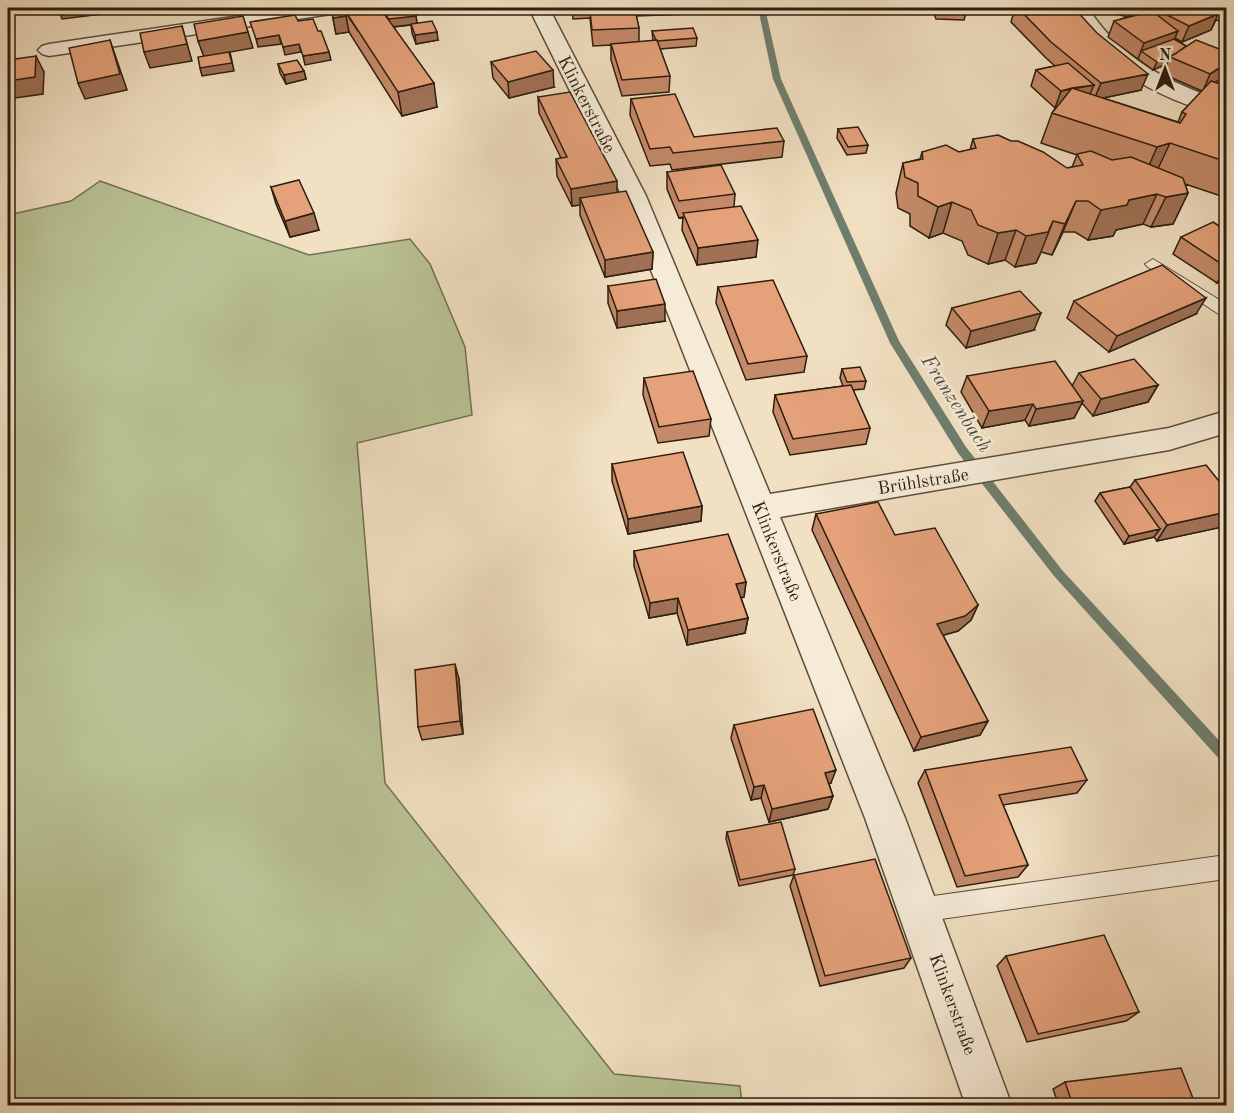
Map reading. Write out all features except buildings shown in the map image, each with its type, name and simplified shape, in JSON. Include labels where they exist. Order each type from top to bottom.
[{"type":"street","points":[[49,50],[331,8]]},
{"type":"street","name":"Klinkerstraße","points":[[539,8],[634,196],[885,818],[989,1106]]},
{"type":"street","points":[[1078,8],[1105,47],[1129,67],[1160,83],[1227,109]]},
{"type":"street","name":"Brühlstraße","points":[[760,508],[1169,439],[1227,422]]},
{"type":"lane","points":[[1153,264],[1227,311]]},
{"type":"lane","points":[[919,910],[1227,867]]},
{"type":"green space","points":[[100,181],[309,255],[410,239],[430,264],[465,347],[472,415],[357,443],[385,783],[614,1074],[740,1086],[742,1105],[8,1105],[8,215],[71,201]]},
{"type":"waterway","name":"Franzenbach","points":[[761,8],[777,79],[894,341],[962,450],[1058,573],[1226,757]]}]
